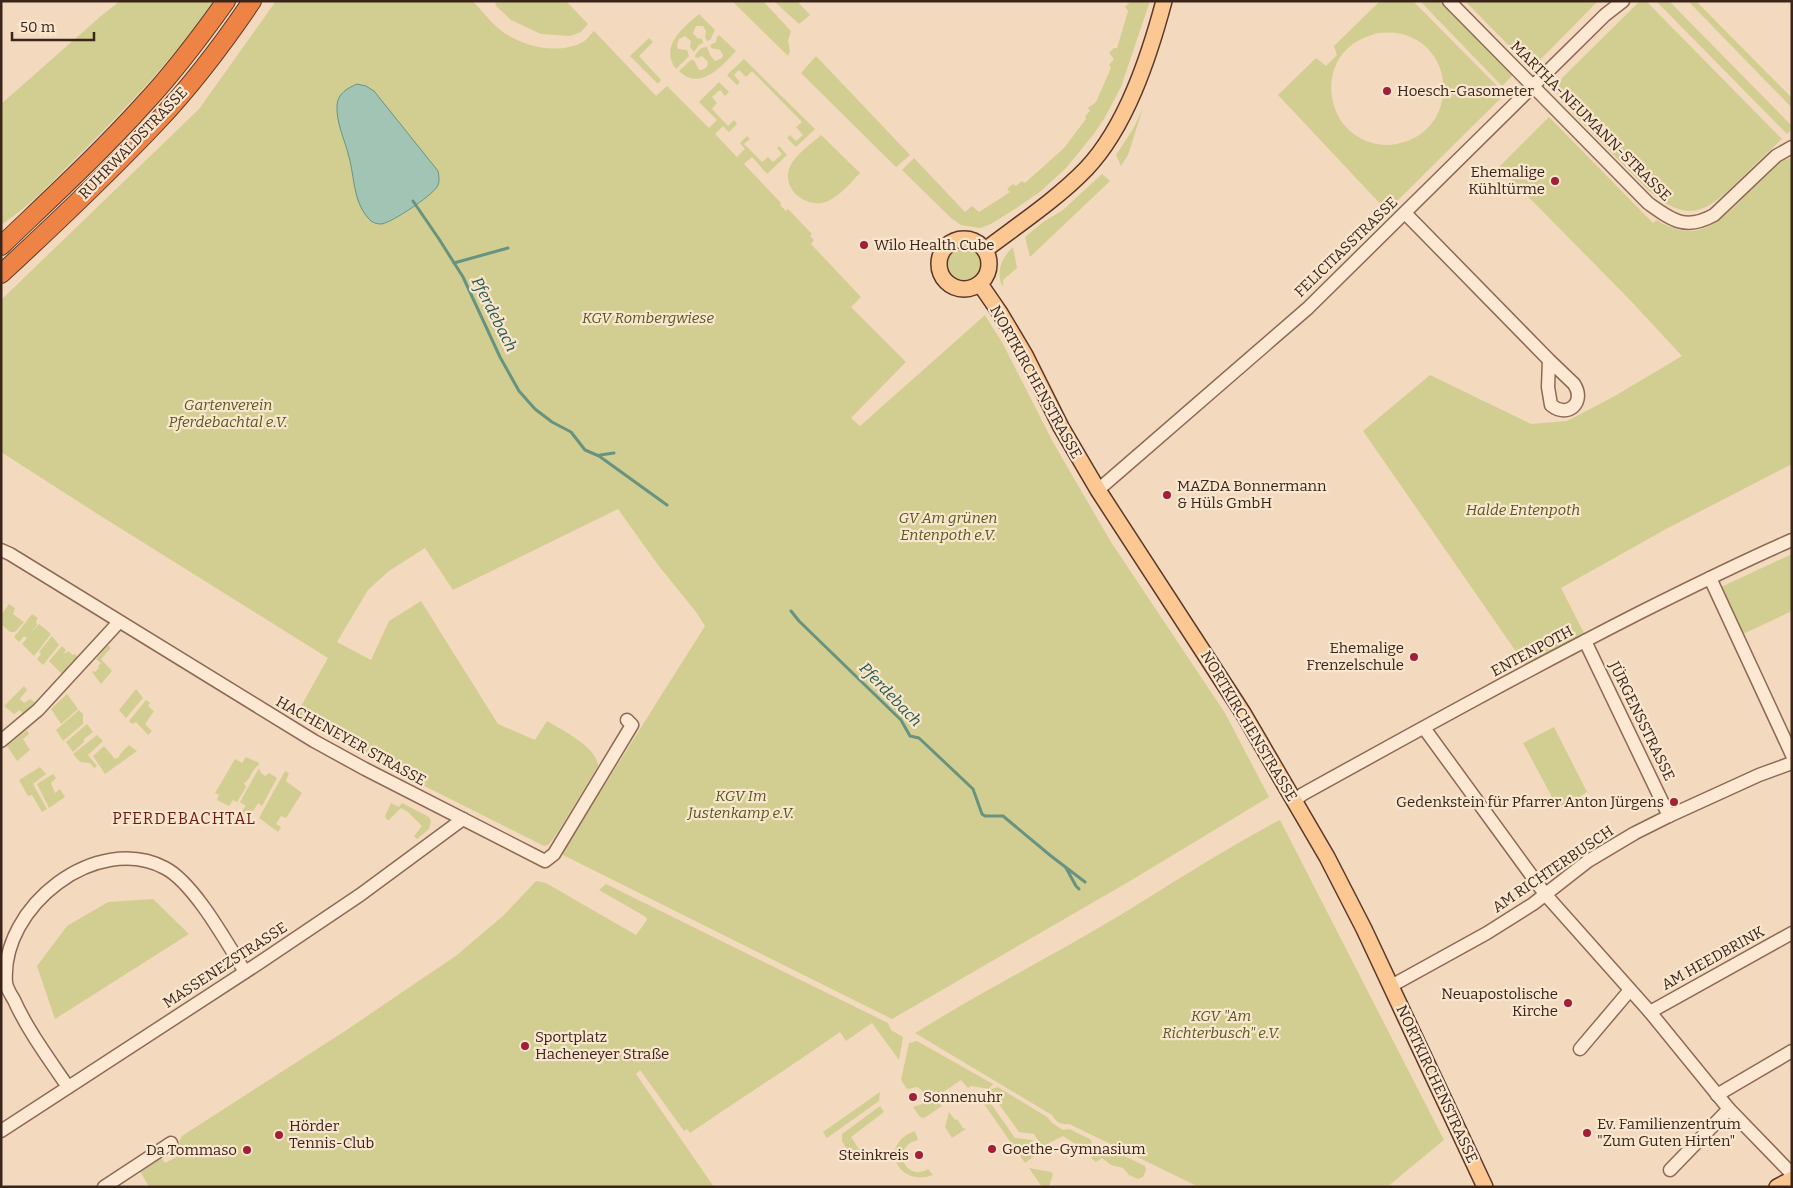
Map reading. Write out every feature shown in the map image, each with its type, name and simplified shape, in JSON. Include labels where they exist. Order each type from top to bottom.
[{"type":"highway","name":"RUHRWALDSTRASSE","points":[[1,246],[87,164],[146,103],[186,55],[226,1]]},
{"type":"highway","name":"RUHRWALDSTRASSE","points":[[1,274],[99,181],[157,122],[234,28],[252,1]]},
{"type":"main road","points":[[985,250],[1066,187],[1086,168],[1099,152],[1122,118],[1164,1]]},
{"type":"main road","points":[[960,240],[974,241],[985,250],[990,263],[989,270],[987,276],[980,284],[970,289],[962,290],[950,285],[942,274],[939,262],[941,255],[948,245],[960,240]]},
{"type":"main road","name":"NORTKIRCHENSTRASSE","points":[[980,284],[1025,355],[1061,427],[1098,490],[1211,661],[1338,878],[1485,1187]]},
{"type":"main road","points":[[1777,1187],[1792,1179]]},
{"type":"street","name":"MARTHA-NEUMANN-STRASSE","points":[[1449,1],[1648,203],[1670,220],[1692,223],[1703,221],[1714,215],[1776,156],[1792,147]]},
{"type":"street","name":"FELICITASSTRASSE","points":[[1605,16],[1616,1]]},
{"type":"street","name":"FELICITASSTRASSE","points":[[1098,490],[1308,308],[1622,1]]},
{"type":"street","points":[[1405,213],[1549,360]]},
{"type":"street","name":"ENTENPOTH","points":[[1294,801],[1303,794],[1585,641],[1710,578],[1792,540]]},
{"type":"street","name":"HACHENEYER STRASSE","points":[[1,550],[323,746],[365,770],[545,861],[554,854],[632,725],[627,720]]},
{"type":"street","points":[[1710,578],[1792,755]]},
{"type":"street","points":[[1,741],[38,710],[119,622]]},
{"type":"street","name":"JÜRGENSSTRASSE","points":[[1585,641],[1669,816]]},
{"type":"street","points":[[1424,728],[1545,894],[1650,1012],[1729,1110],[1792,1174]]},
{"type":"street","name":"AM RICHTERBUSCH","points":[[1391,986],[1487,933],[1533,904],[1588,861],[1669,816],[1759,775],[1792,763]]},
{"type":"street","name":"MASSENEZSTRASSE","points":[[1,1131],[246,972],[352,900],[463,819]]},
{"type":"street","points":[[68,1087],[20,1014],[6,984],[4,959],[10,935],[24,910],[45,889],[78,869],[99,862],[121,858],[146,860],[166,868],[183,881],[197,898],[246,972]]},
{"type":"street","name":"AM HEEDBRINK","points":[[1650,1012],[1792,933]]},
{"type":"street","points":[[1580,1049],[1630,990]]},
{"type":"street","points":[[1717,1096],[1792,1051]]},
{"type":"street","points":[[1670,1170],[1729,1110]]},
{"type":"street","points":[[104,1187],[171,1143]]},
{"type":"green space","points":[[120,1],[216,1],[150,82],[114,120],[41,193],[1,225],[1,104]]},
{"type":"green space","points":[[276,1],[473,1],[503,32],[521,42],[542,48],[553,49],[573,46],[583,42],[594,31],[656,96],[667,86],[709,128],[717,120],[699,102],[719,82],[729,92],[725,96],[720,90],[712,97],[717,103],[712,109],[728,126],[734,120],[737,124],[729,132],[723,126],[715,134],[737,157],[745,149],[740,143],[747,136],[750,139],[744,144],[762,162],[768,157],[773,162],[782,154],[777,148],[779,146],[787,155],[767,174],[752,157],[744,164],[781,203],[780,205],[786,211],[788,209],[812,234],[810,236],[814,240],[811,244],[861,297],[851,307],[906,362],[851,418],[860,426],[985,315],[1003,344],[1054,444],[1111,542],[1225,713],[1269,797],[1130,881],[892,1019],[561,854],[705,626],[618,509],[453,590],[425,548],[389,571],[368,590],[337,642],[371,660],[389,621],[421,601],[498,724],[535,740],[547,721],[578,740],[592,752],[598,766],[548,845],[544,846],[359,753],[296,715],[328,658],[1,452],[1,300],[199,109]]},
{"type":"green space","points":[[495,1],[566,1],[588,24],[581,32],[570,36],[541,34],[511,20],[496,6]]},
{"type":"green space","points":[[732,1],[763,1],[791,31],[788,41],[790,51],[788,56]]},
{"type":"green space","points":[[774,1],[797,1],[810,15],[799,24]]},
{"type":"green space","points":[[1131,1],[1150,1],[1121,87],[1093,135],[1066,168],[1041,191],[991,224],[980,228],[961,225],[951,218],[902,170],[914,158],[965,212],[972,206],[979,212],[1010,192],[1007,189],[1013,184],[1016,186],[1022,181],[1025,183],[1064,148],[1086,119],[1085,116],[1090,111],[1088,108],[1096,102],[1111,68],[1109,65],[1114,59],[1109,53],[1114,48],[1117,48],[1128,11],[1125,7]]},
{"type":"green space","points":[[1380,1],[1413,1],[1505,94],[1387,211],[1278,95],[1316,58],[1326,66],[1337,55],[1334,46]],"holes":[[[1377,33],[1396,33],[1417,40],[1432,53],[1441,71],[1444,90],[1440,109],[1429,126],[1413,139],[1389,145],[1366,141],[1347,128],[1335,110],[1332,99],[1332,78],[1340,58],[1354,43]]]},
{"type":"green space","points":[[1420,1],[1443,1],[1514,74],[1502,86]]},
{"type":"green space","points":[[1465,1],[1598,1],[1538,62],[1532,65],[1524,61]]},
{"type":"green space","points":[[1640,1],[1646,1],[1782,139],[1717,200],[1697,210],[1687,211],[1675,208],[1663,202],[1649,191],[1559,99],[1557,89],[1562,78]]},
{"type":"green space","points":[[1656,1],[1669,1],[1792,126],[1792,129],[1787,134]]},
{"type":"green space","points":[[1688,1],[1696,1],[1792,98],[1792,108]]},
{"type":"green space","points":[[699,14],[715,30],[710,40],[707,41],[705,37],[706,31],[703,26],[696,26],[693,33],[697,38],[702,39],[703,43],[694,52],[690,47],[691,41],[685,36],[679,39],[678,49],[687,50],[689,56],[676,69],[671,61],[672,45],[680,31]]},
{"type":"green space","points":[[719,35],[736,51],[724,63],[703,78],[687,77],[679,71],[691,60],[694,60],[699,70],[707,67],[708,62],[702,56],[695,57],[699,50],[705,47],[707,47],[715,61],[722,58],[723,55],[720,50],[711,48],[710,45],[716,42]]},
{"type":"green space","points":[[649,38],[653,42],[639,56],[661,80],[658,84],[630,56]]},
{"type":"green space","points":[[816,56],[910,155],[896,167],[801,73]]},
{"type":"green space","points":[[744,59],[815,129],[796,147],[787,138],[790,135],[796,141],[803,135],[796,127],[802,122],[752,71],[746,77],[739,70],[734,75],[740,82],[737,85],[727,75]]},
{"type":"green space","points":[[1143,108],[1128,155],[1121,166],[1116,155],[1133,129]]},
{"type":"green space","name":"Halde Entenpoth","points":[[1549,117],[1653,223],[1657,220],[1674,228],[1690,231],[1716,222],[1728,213],[1773,168],[1792,158],[1792,464],[1666,529],[1561,588],[1585,635],[1526,666],[1363,431],[1430,375],[1531,424],[1567,421],[1613,397],[1682,356],[1629,299],[1499,167]]},
{"type":"green space","points":[[821,135],[860,173],[837,196],[828,201],[813,203],[805,201],[793,191],[789,185],[788,177],[791,164],[803,150]]},
{"type":"green space","points":[[1102,174],[1110,181],[1030,257],[1025,237],[1043,222],[1063,210]]},
{"type":"green space","points":[[965,247],[977,252],[982,264],[977,276],[965,281],[953,276],[948,264],[953,252]]},
{"type":"green space","points":[[1013,247],[1017,268],[1003,280],[1003,287],[1000,276],[1001,266],[1006,255]]},
{"type":"green space","points":[[1792,554],[1792,611],[1743,634],[1721,587]]},
{"type":"green space","points":[[9,604],[15,608],[13,614],[24,622],[15,632],[10,632],[1,624],[1,615]]},
{"type":"green space","points":[[32,614],[38,618],[36,621],[37,625],[30,634],[39,624],[51,634],[34,656],[22,644],[27,638],[24,636],[19,642],[14,637]]},
{"type":"green space","points":[[52,636],[59,645],[43,665],[37,659],[41,654],[39,652]]},
{"type":"green space","points":[[108,645],[111,648],[101,659],[112,671],[101,684],[92,672],[99,668],[98,666],[101,663],[96,659]]},
{"type":"green space","points":[[62,646],[66,650],[64,653],[68,651],[79,658],[63,675],[49,661]]},
{"type":"green space","points":[[24,686],[27,690],[20,699],[24,703],[30,699],[36,703],[24,715],[20,710],[14,714],[4,706]]},
{"type":"green space","points":[[136,689],[143,698],[126,718],[119,710]]},
{"type":"green space","points":[[67,694],[78,709],[61,724],[51,709]]},
{"type":"green space","points":[[146,700],[150,703],[148,706],[154,711],[145,724],[152,731],[148,735],[136,722],[132,724],[129,721]]},
{"type":"green space","points":[[79,710],[83,714],[83,724],[63,741],[56,730]]},
{"type":"green space","points":[[87,724],[93,732],[73,752],[66,742]]},
{"type":"green space","points":[[1554,727],[1587,792],[1559,810],[1523,743]]},
{"type":"green space","points":[[27,730],[29,734],[23,739],[30,750],[17,761],[7,746]]},
{"type":"green space","points":[[97,735],[103,741],[88,755],[97,766],[94,768],[90,763],[80,762],[73,754]]},
{"type":"green space","points":[[129,745],[137,751],[105,774],[93,756],[104,746],[115,759]]},
{"type":"green space","points":[[246,757],[258,761],[259,765],[244,783],[246,787],[237,802],[233,800],[229,806],[217,800],[219,795],[215,793],[235,759],[242,763]]},
{"type":"green space","points":[[40,767],[46,774],[33,784],[47,809],[42,812],[32,795],[28,796],[19,780]]},
{"type":"green space","points":[[259,768],[265,776],[269,773],[277,778],[262,806],[258,803],[249,818],[241,812],[246,806],[240,802]]},
{"type":"green space","points":[[285,771],[289,773],[286,781],[302,793],[286,818],[281,816],[276,824],[281,827],[278,832],[259,818]]},
{"type":"green space","points":[[53,774],[56,778],[51,783],[55,793],[60,789],[65,797],[49,808],[37,784]]},
{"type":"green space","points":[[391,803],[399,807],[402,803],[429,817],[431,821],[429,829],[417,839],[414,836],[422,826],[408,812],[401,808],[387,820],[385,816]]},
{"type":"green space","name":"KGV \"Am Richterbusch\" e.V.","points":[[1280,820],[1444,1140],[1387,1187],[1199,1187],[1069,1124],[1055,1120],[1052,1115],[915,1033],[1092,932],[1218,855]]},
{"type":"green space","points":[[536,881],[546,883],[636,935],[647,920],[646,917],[599,890],[606,884],[888,1023],[891,1030],[903,1037],[899,1060],[872,1023],[846,1041],[840,1032],[690,1133],[687,1129],[684,1131],[640,1070],[636,1074],[714,1187],[149,1187],[140,1171],[157,1159],[162,1159],[165,1163],[182,1154],[177,1146],[182,1136],[345,1031],[457,955],[504,915]]},
{"type":"green space","points":[[153,899],[189,934],[55,1019],[37,966],[67,926],[108,902]]},
{"type":"green space","points":[[917,1041],[993,1084],[989,1089],[971,1086],[968,1088],[961,1080],[936,1097],[942,1106],[924,1118],[920,1117],[913,1107],[922,1104],[924,1099],[923,1092],[917,1087],[907,1089],[901,1080],[909,1043]]},
{"type":"green space","points":[[998,1087],[1047,1117],[1052,1123],[1063,1130],[1069,1129],[1090,1139],[1092,1142],[1085,1152],[1082,1153],[1077,1145],[1063,1136],[1049,1143],[1045,1150],[1034,1134],[1019,1132],[990,1092],[991,1089]]},
{"type":"green space","points":[[880,1092],[879,1101],[827,1138],[823,1132]]},
{"type":"green space","points":[[973,1094],[987,1098],[1015,1138],[1032,1140],[1040,1152],[1025,1163],[982,1101],[978,1104]]},
{"type":"green space","points":[[880,1106],[884,1112],[851,1137],[861,1152],[850,1154],[842,1141],[842,1134]]},
{"type":"green space","points":[[949,1112],[966,1129],[952,1138],[945,1127]]},
{"type":"green space","points":[[915,1131],[918,1140],[909,1144],[905,1149],[904,1162],[907,1168],[913,1171],[920,1172],[928,1169],[933,1175],[921,1177],[910,1175],[902,1170],[897,1163],[895,1154],[897,1145],[903,1137]]},
{"type":"green space","points":[[1100,1144],[1145,1166],[1146,1170],[1143,1177],[1138,1179],[1129,1175],[1123,1168],[1111,1165],[1102,1158],[1096,1162],[1092,1159],[1090,1154]]},
{"type":"green space","points":[[1029,1168],[1051,1172],[1053,1174],[1049,1187],[1042,1187]]},
{"type":"shaded area","points":[[357,84],[366,86],[374,91],[438,171],[439,183],[433,191],[403,214],[382,224],[371,221],[361,207],[338,118],[337,105],[339,97],[347,89]]},
{"type":"waterway","name":"Pferdebach","points":[[413,201],[463,277],[500,357],[519,391],[535,409],[552,422],[571,432],[585,450],[599,456],[667,505]]},
{"type":"waterway","points":[[454,263],[508,248]]},
{"type":"waterway","points":[[600,455],[614,453]]},
{"type":"waterway","name":"Pferdebach","points":[[791,611],[901,720],[910,736],[919,738],[973,789],[982,814],[985,816],[1003,816],[1085,882]]},
{"type":"waterway","points":[[1066,868],[1079,889]]},
{"type":"place","name":"Hoesch-Gasometer","points":[[1387,91]]},
{"type":"place","name":"Ehemalige Kühltürme","points":[[1555,181]]},
{"type":"place","name":"Wilo Health Cube","points":[[864,245]]},
{"type":"place","name":"MAZDA Bonnermann & Hüls GmbH","points":[[1167,495]]},
{"type":"place","name":"Ehemalige Frenzelschule","points":[[1414,657]]},
{"type":"place","name":"Gedenkstein für Pfarrer Anton Jürgens","points":[[1674,802]]},
{"type":"place","name":"Neuapostolische Kirche","points":[[1568,1003]]},
{"type":"place","name":"Sportplatz Hacheneyer Straße","points":[[525,1046]]},
{"type":"place","name":"Sonnenuhr","points":[[913,1097]]},
{"type":"place","name":"Ev. Familienzentrum \"Zum Guten Hirten\"","points":[[1587,1133]]},
{"type":"place","name":"Hörder Tennis-Club","points":[[279,1135]]},
{"type":"place","name":"Goethe-Gymnasium","points":[[992,1149]]},
{"type":"place","name":"Da Tommaso","points":[[247,1150]]},
{"type":"place","name":"Steinkreis","points":[[919,1155]]},
{"type":"district","name":"PFERDEBACHTAL","points":[[184,818]]},
{"type":"park label","name":"KGV Rombergwiese","points":[[648,318]]},
{"type":"park label","name":"Gartenverein Pferdebachtal e.V.","points":[[228,414]]},
{"type":"park label","name":"GV Am grünen Entenpoth e.V.","points":[[948,526]]},
{"type":"park label","name":"KGV Im Justenkamp e.V.","points":[[741,804]]}]
